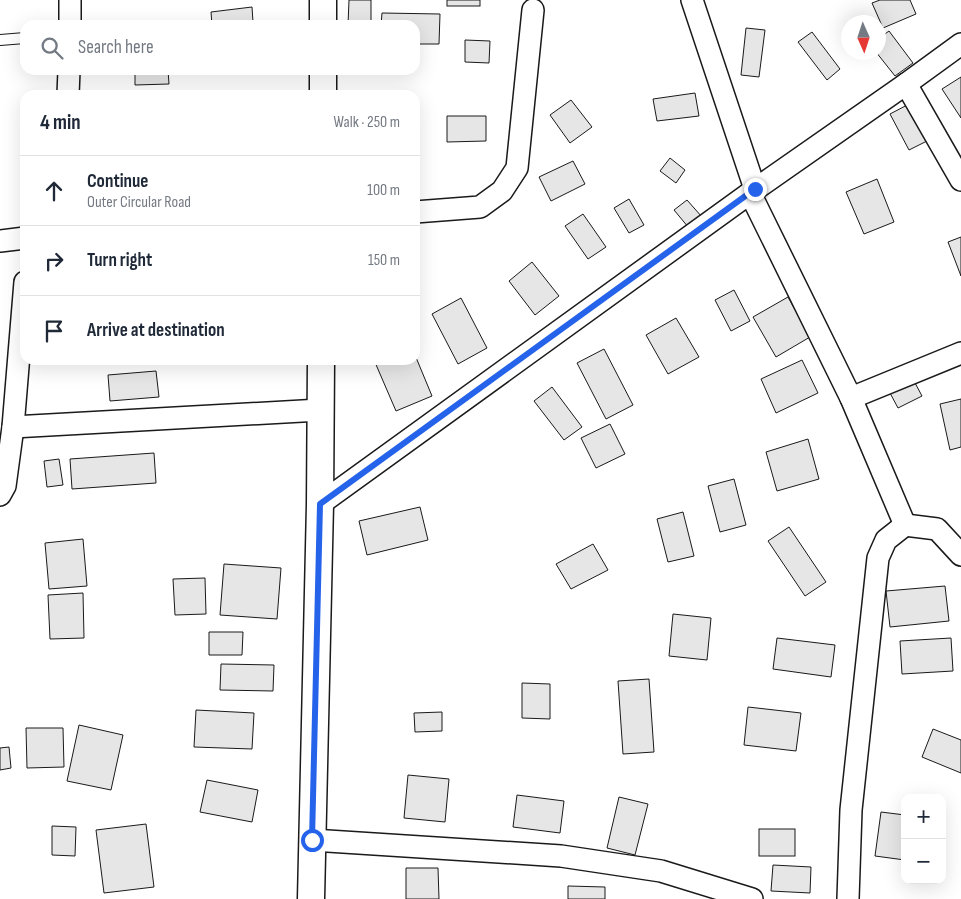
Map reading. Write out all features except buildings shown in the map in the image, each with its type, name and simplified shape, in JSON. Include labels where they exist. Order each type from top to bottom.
[{"type":"street","points":[[70,0],[70,20]]},
{"type":"street","points":[[323,0],[323,20]]},
{"type":"street","points":[[692,0],[752,191],[851,398],[905,525]]},
{"type":"street","points":[[420,212],[480,207],[502,192],[516,168],[533,10]]},
{"type":"street","points":[[320,504],[752,191],[961,44]]},
{"type":"street","points":[[68,75],[68,90]]},
{"type":"street","points":[[323,75],[323,90]]},
{"type":"street","points":[[906,84],[961,180]]},
{"type":"street","points":[[0,241],[20,239]]},
{"type":"street","points":[[0,495],[5,486],[14,427],[20,348]]},
{"type":"street","points":[[851,398],[961,353]]},
{"type":"street","points":[[311,899],[320,504],[321,365]]},
{"type":"street","points":[[14,427],[320,410]]},
{"type":"street","points":[[848,899],[851,810],[878,558],[886,540],[905,525],[937,529],[961,555]]},
{"type":"street","points":[[312,840],[561,856],[661,871],[752,899]]},
{"type":"lane","points":[[0,40],[20,38]]},
{"type":"route","points":[[312,840],[320,504],[755,189]]}]
